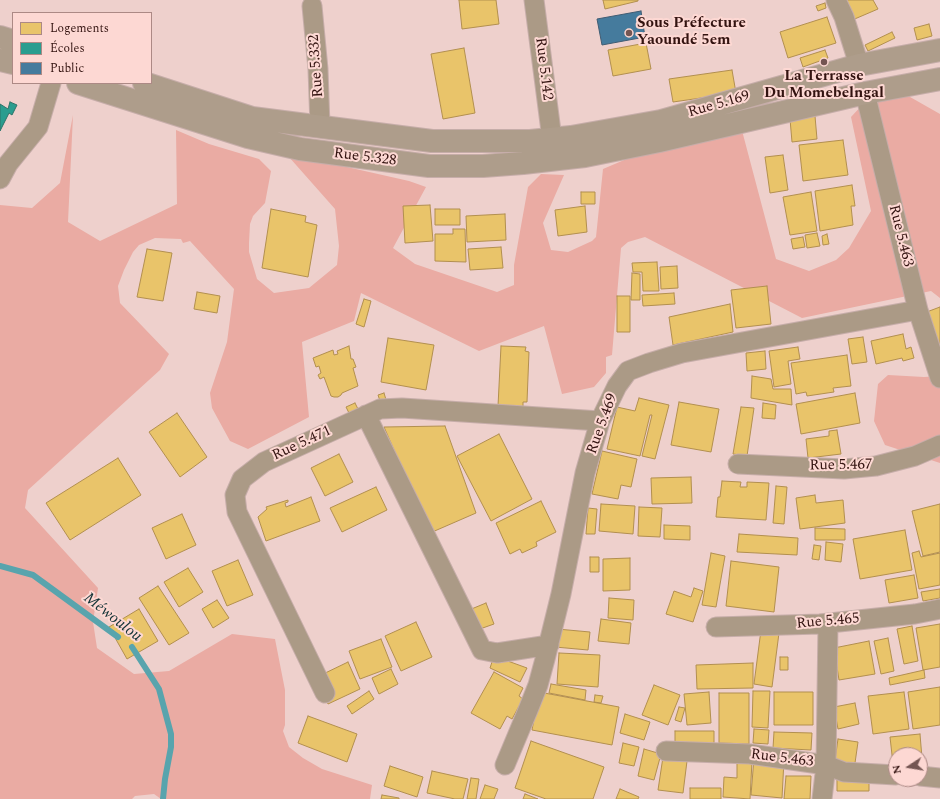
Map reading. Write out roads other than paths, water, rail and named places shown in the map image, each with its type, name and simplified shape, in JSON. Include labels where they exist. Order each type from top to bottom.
[{"type":"main road","points":[[0,37],[12,41]]},
{"type":"main road","name":"Rue 5.169","points":[[660,131],[859,65],[940,50]]},
{"type":"main road","points":[[0,60],[12,63]]},
{"type":"main road","name":"Rue 5.169","points":[[660,131],[940,79]]},
{"type":"main road","name":"Rue 5.328","points":[[81,84],[248,137],[300,149],[429,166],[483,166],[585,156],[660,131]]},
{"type":"main road","name":"Rue 5.328","points":[[147,84],[252,118],[432,141],[530,141],[660,131]]},
{"type":"street","name":"Rue 5.142","points":[[534,0],[552,139]]},
{"type":"street","points":[[836,0],[844,17],[859,65]]},
{"type":"street","name":"Rue 5.332","points":[[312,6],[318,69],[320,126]]},
{"type":"street","points":[[0,179],[8,164],[38,127],[51,84]]},
{"type":"street","name":"Rue 5.463","points":[[864,93],[918,310],[940,378]]},
{"type":"street","name":"Rue 5.469","points":[[504,765],[538,685],[561,594],[585,473],[600,421],[617,386],[628,371],[682,353],[918,310]]},
{"type":"street","name":"Rue 5.471","points":[[325,693],[237,512],[235,495],[242,479],[264,462],[380,409],[402,408],[600,421]]},
{"type":"street","points":[[366,415],[482,650],[497,653],[549,645]]},
{"type":"street","name":"Rue 5.467","points":[[738,464],[844,469],[876,466],[915,456],[940,445]]},
{"type":"street","name":"Rue 5.465","points":[[716,627],[820,624],[915,614],[940,609]]},
{"type":"street","points":[[822,799],[826,765],[828,623]]},
{"type":"street","name":"Rue 5.463","points":[[666,752],[750,754],[826,765],[844,772],[888,775]]},
{"type":"street","points":[[928,777],[940,778]]},
{"type":"waterway","name":"Méwoulou","points":[[0,566],[33,575],[118,637]]},
{"type":"waterway","name":"Méwoulou","points":[[132,647],[159,689],[171,734],[171,747],[163,799]]},
{"type":"place","name":"Sous Préfecture Yaoundé 5em","points":[[629,33]]},
{"type":"place","name":"La Terrasse Du Momebelngal","points":[[824,62]]}]
